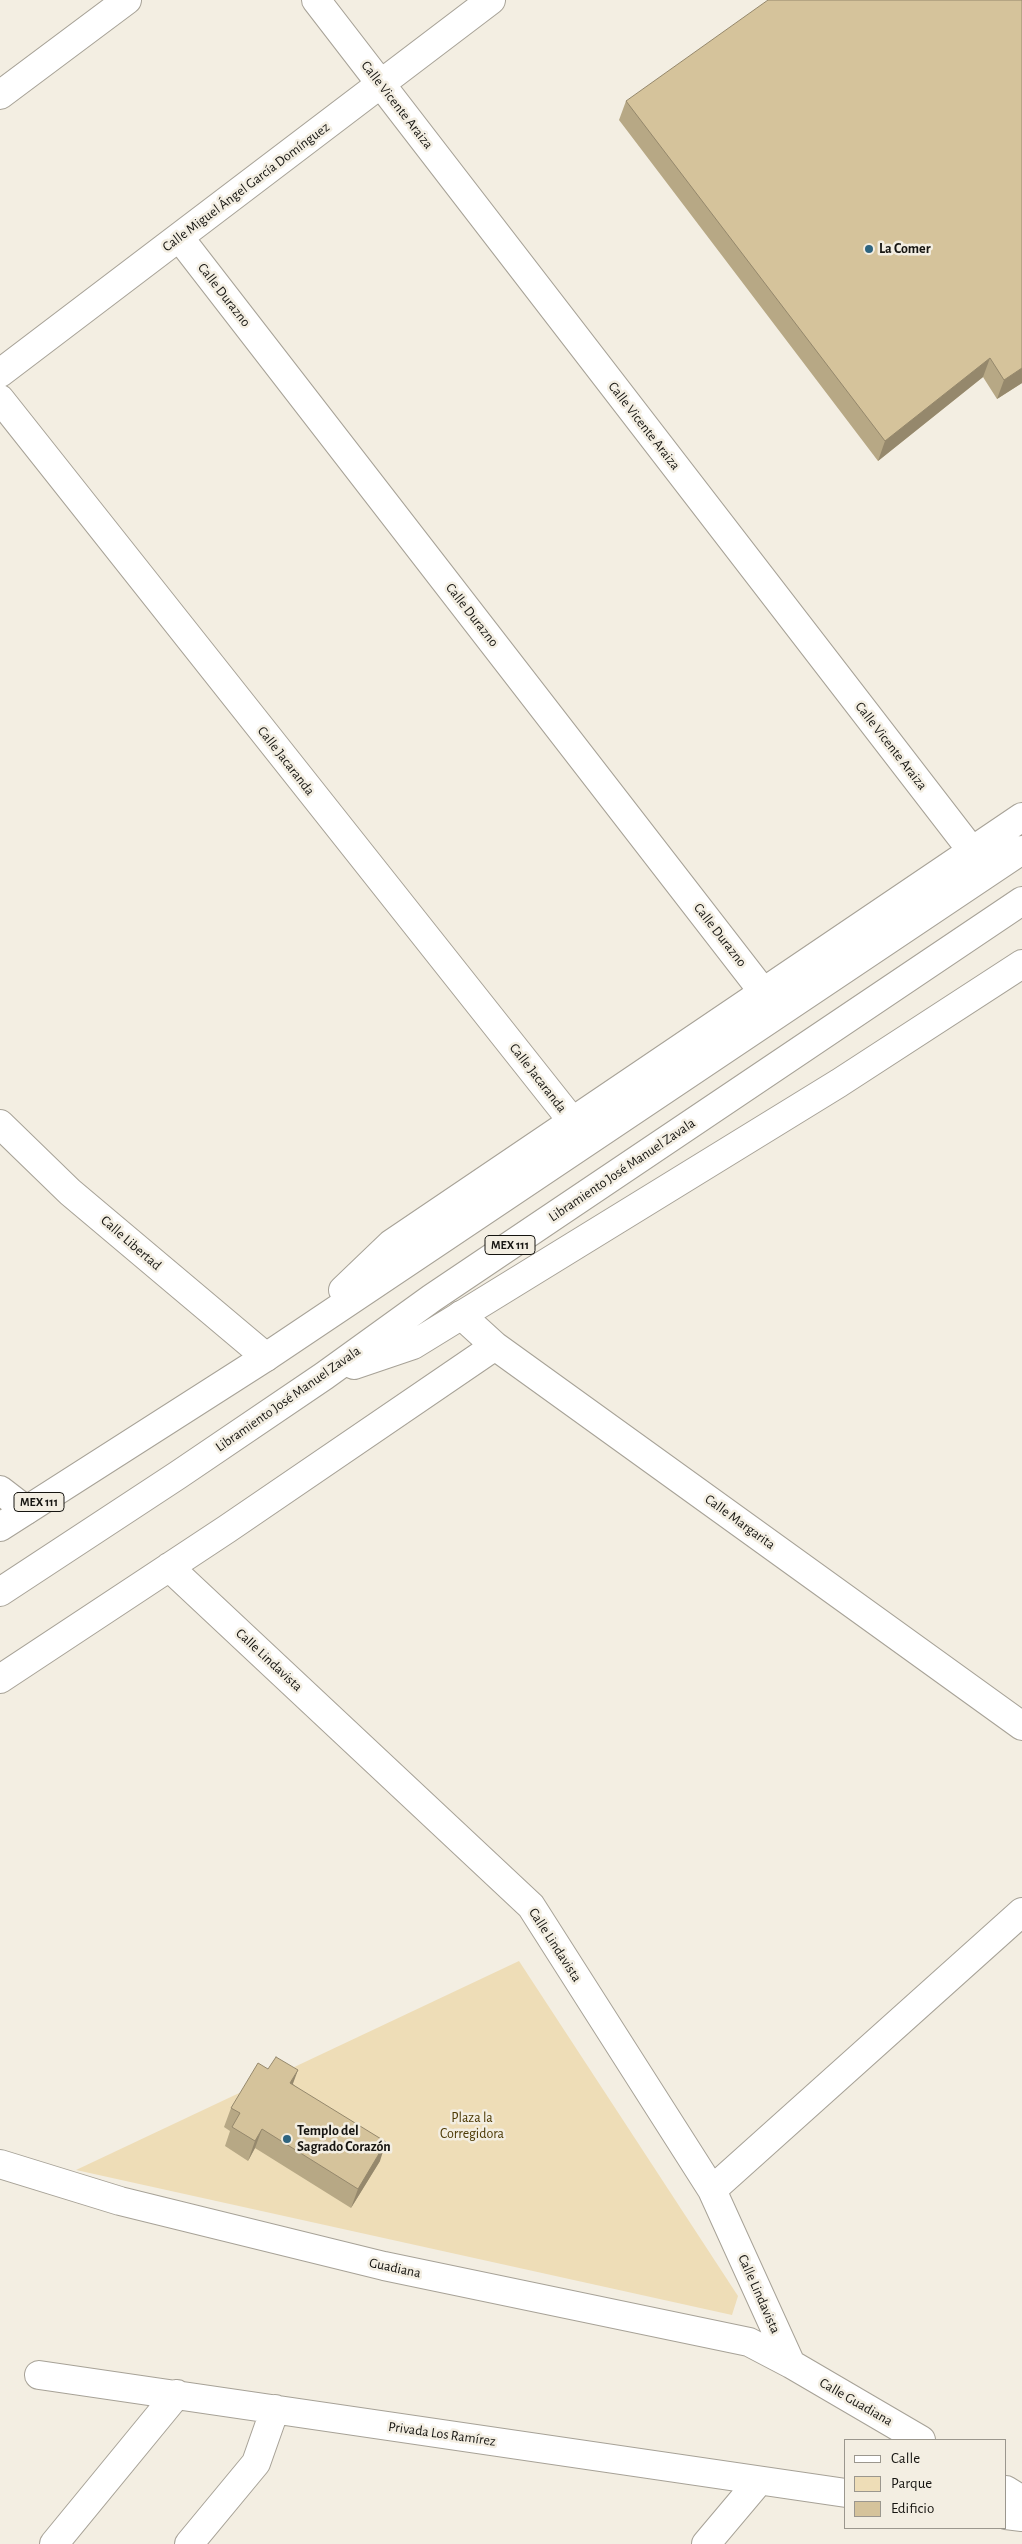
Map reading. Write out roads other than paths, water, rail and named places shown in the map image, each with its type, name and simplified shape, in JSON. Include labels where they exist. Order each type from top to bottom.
[{"type":"street","points":[[0,94],[127,0]]},
{"type":"street","name":"Calle Vicente Araiza","points":[[316,0],[972,851]]},
{"type":"street","name":"Calle Miguel Ángel García Domínguez","points":[[0,373],[491,0]]},
{"type":"street","name":"Calle Durazno","points":[[179,237],[764,993]]},
{"type":"street","name":"Calle Jacaranda","points":[[0,399],[573,1122]]},
{"type":"street","points":[[290,1341],[391,1244],[1022,817]]},
{"type":"street","name":"MEX 111","points":[[0,1527],[8,1499],[266,1357],[1022,850]]},
{"type":"street","name":"Libramiento José Manuel Zavala","points":[[0,1592],[75,1545],[324,1376],[432,1298],[1022,901]]},
{"type":"street","points":[[324,1376],[413,1345],[838,1083],[1022,964]]},
{"type":"street","name":"Calle Libertad","points":[[0,1124],[70,1192],[266,1357]]},
{"type":"street","name":"Calle Margarita","points":[[461,1315],[495,1346],[1022,1726]]},
{"type":"street","points":[[0,1679],[495,1346]]},
{"type":"street","name":"Calle Lindavista","points":[[169,1567],[531,1906],[712,2190],[791,2364]]},
{"type":"street","points":[[712,2190],[1022,1912]]},
{"type":"street","name":"Guadiana","points":[[0,2164],[120,2201],[384,2266],[749,2342],[791,2364]]},
{"type":"street","name":"Calle Guadiana","points":[[791,2364],[918,2439]]},
{"type":"street","name":"Privada Los Ramírez","points":[[39,2375],[844,2493]]},
{"type":"street","points":[[54,2544],[177,2394]]},
{"type":"street","points":[[189,2544],[256,2463],[275,2409]]},
{"type":"street","points":[[706,2544],[759,2481]]},
{"type":"street","points":[[1007,2491],[1022,2500]]},
{"type":"street","points":[[1007,2515],[1022,2517]]},
{"type":"place","name":"La Comer","points":[[869,249]]},
{"type":"place","name":"Templo del Sagrado Corazón","points":[[287,2139]]},
{"type":"park label","name":"Plaza la Corregidora","points":[[472,2126]]}]
